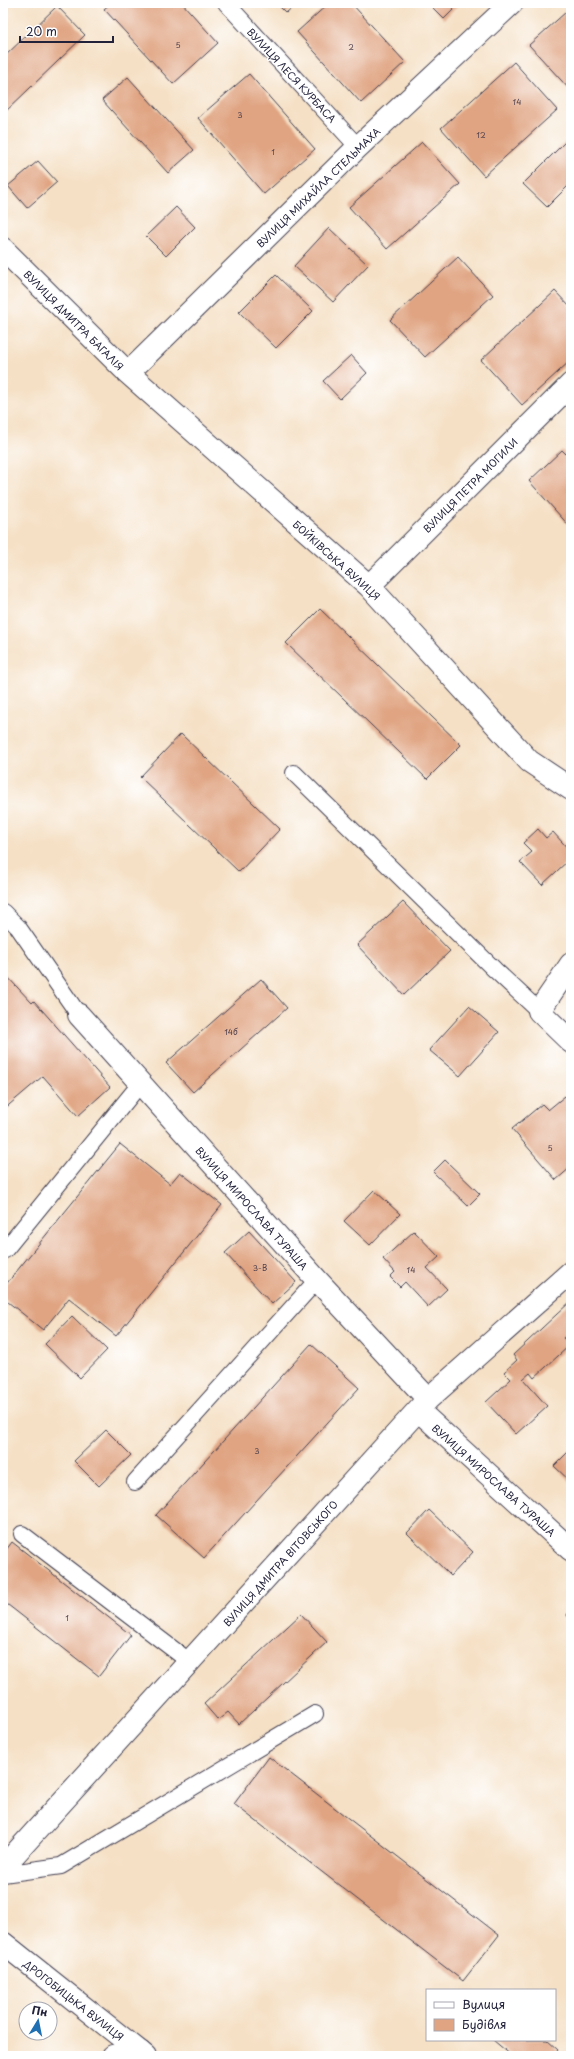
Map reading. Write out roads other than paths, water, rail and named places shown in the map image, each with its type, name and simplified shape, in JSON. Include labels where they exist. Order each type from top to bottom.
[{"type":"street","name":"ВУЛИЦЯ МИХАЙЛА СТЕЛЬМАХА","points":[[128,373],[358,147],[512,3]]},
{"type":"street","name":"ВУЛИЦЯ ДМИТРА БАГАЛІЯ","points":[[3,249],[128,373]]},
{"type":"street","name":"БОЙКІВСЬКА ВУЛИЦЯ","points":[[128,373],[369,586],[529,760],[571,789]]},
{"type":"street","name":"ВУЛИЦЯ ПЕТРА МОГИЛИ","points":[[369,586],[571,384]]},
{"type":"street","points":[[571,964],[539,1011],[571,1042]]},
{"type":"street","name":"ВУЛИЦЯ МИРОСЛАВА ТУРАША","points":[[79,1015],[317,1280],[423,1405],[571,1550]]},
{"type":"street","name":"ВУЛИЦЯ ДМИТРА ВІТОВСЬКОГО","points":[[3,1867],[423,1405],[571,1272]]},
{"type":"street","name":"ДРОГОБИЦЬКА ВУЛИЦЯ","points":[[3,1943],[143,2054]]},
{"type":"street","points":[[113,2056],[143,2054]]},
{"type":"lane","name":"ВУЛИЦЯ ЛЕСЯ КУРБАСА","points":[[226,3],[358,147]]},
{"type":"lane","points":[[294,773],[495,970],[539,1011]]},
{"type":"lane","points":[[3,912],[18,927],[79,1015]]},
{"type":"lane","points":[[3,1248],[5,1250],[140,1084]]},
{"type":"lane","points":[[135,1482],[317,1280]]},
{"type":"lane","points":[[22,1534],[190,1662]]},
{"type":"lane","points":[[3,1874],[61,1866],[315,1714]]}]
